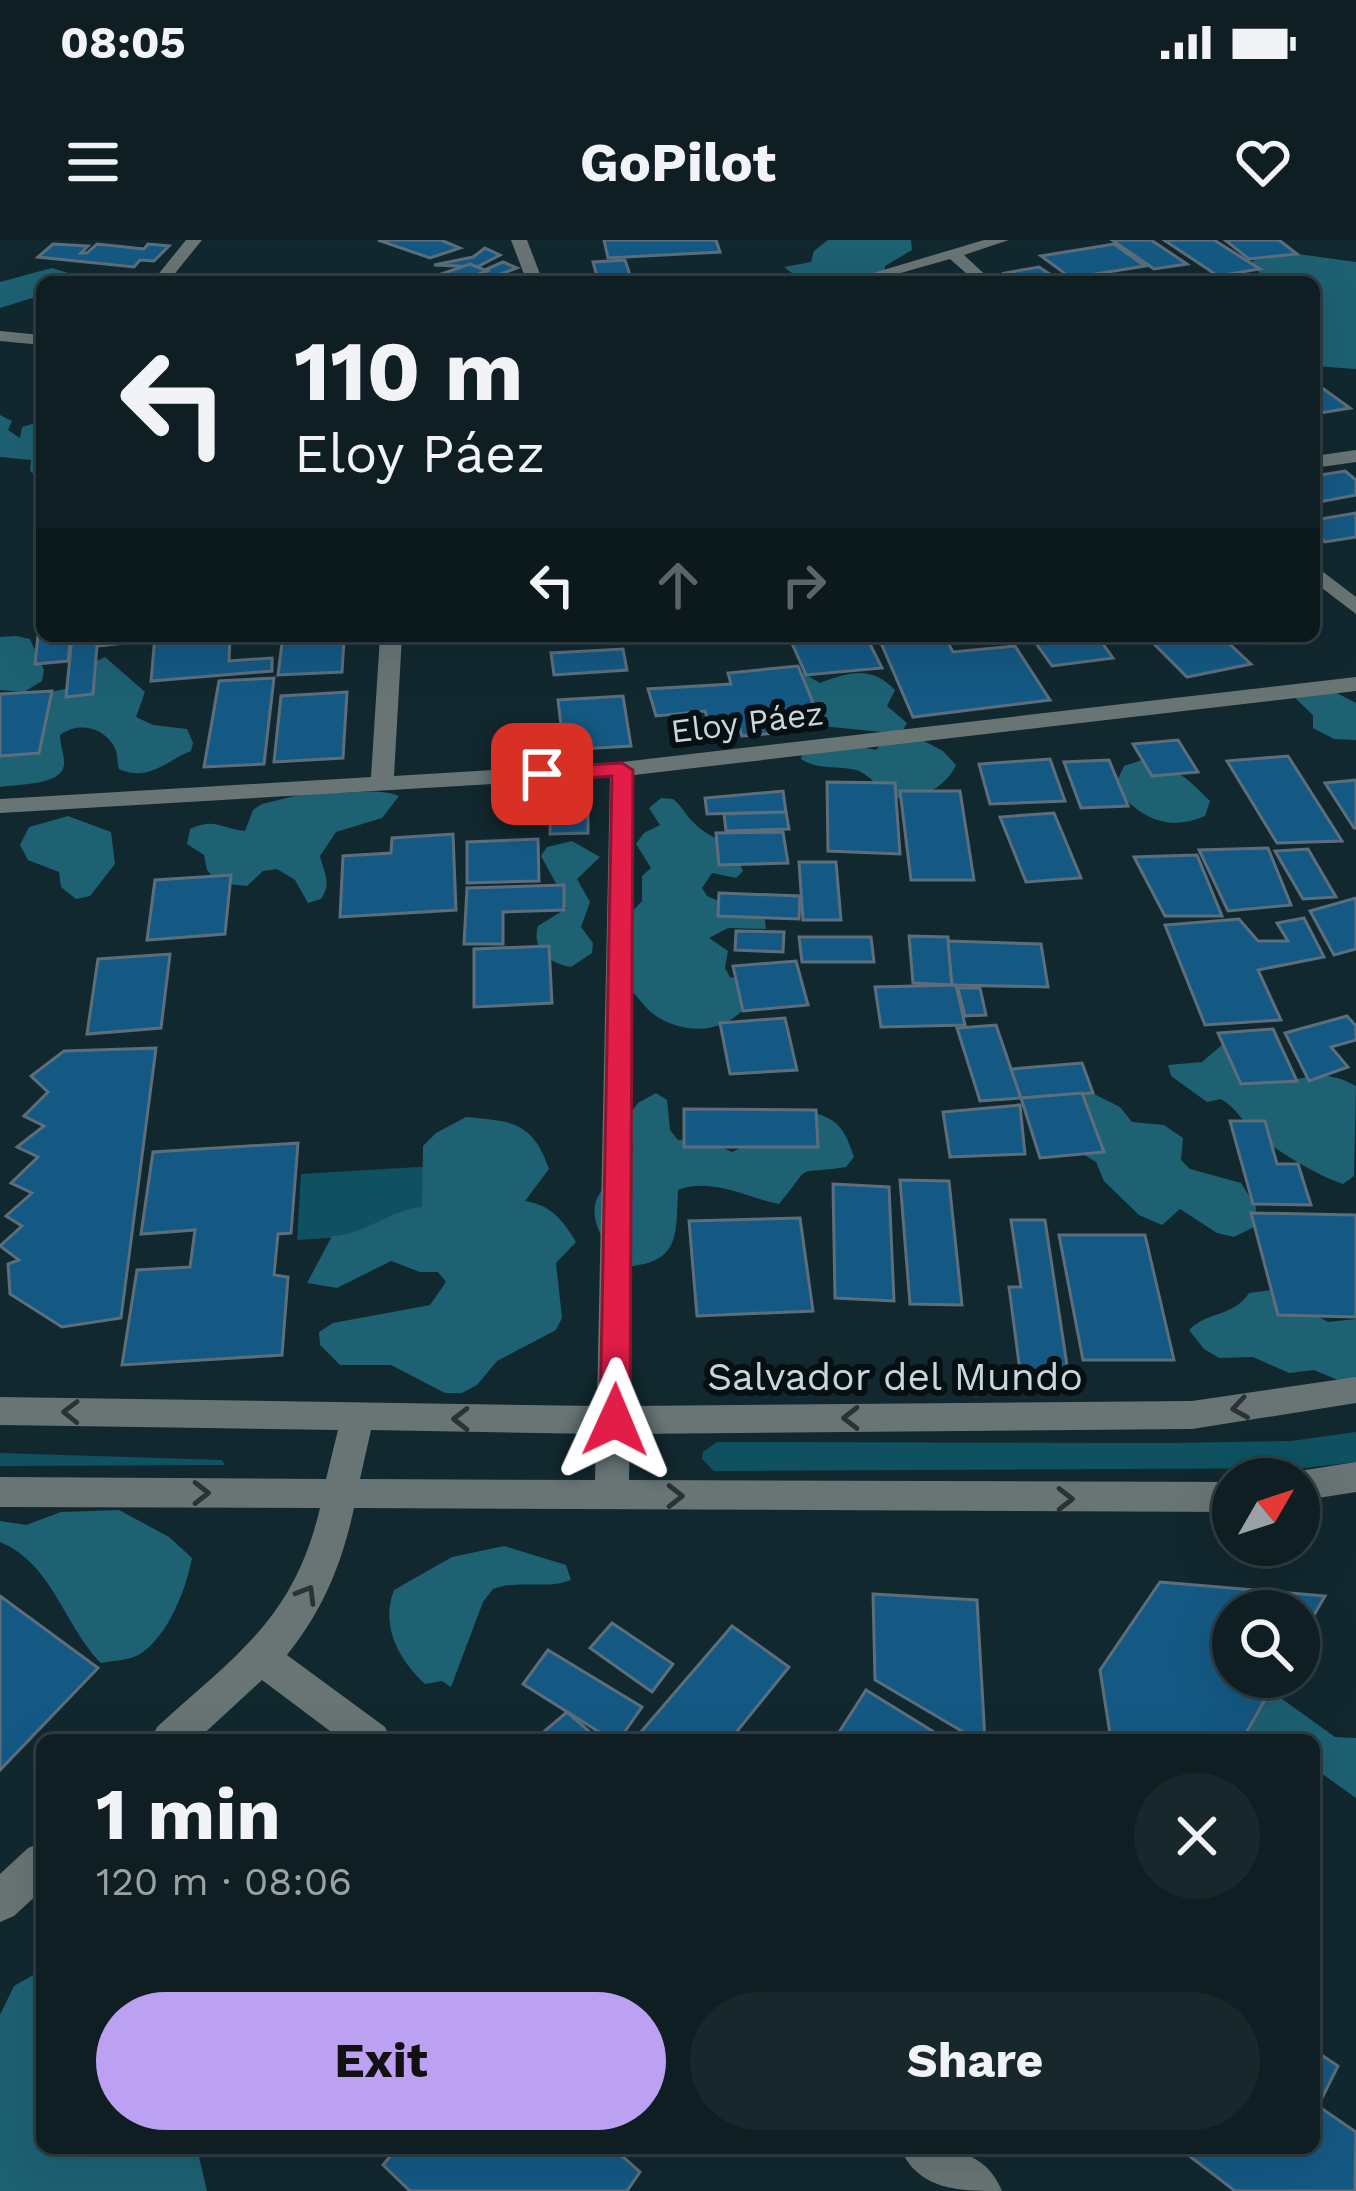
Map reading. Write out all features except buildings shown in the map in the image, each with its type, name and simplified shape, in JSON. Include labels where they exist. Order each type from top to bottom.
[{"type":"street","points":[[165,276],[194,240]]},
{"type":"street","points":[[873,276],[1000,240]]},
{"type":"street","points":[[522,241],[533,276]]},
{"type":"street","points":[[953,254],[978,276]]},
{"type":"street","points":[[0,336],[36,339]]},
{"type":"street","points":[[1320,461],[1356,456]]},
{"type":"street","points":[[1320,576],[1356,608]]},
{"type":"street","points":[[382,784],[391,642]]},
{"type":"street","name":"Eloy Páez","points":[[0,806],[622,770],[1356,684]]},
{"type":"street","points":[[612,1496],[622,770]]},
{"type":"street","name":"Salvador del Mundo","points":[[0,1411],[615,1420],[1192,1415],[1356,1390]]},
{"type":"street","points":[[176,1734],[259,1656],[294,1616],[318,1575],[357,1418]]},
{"type":"street","points":[[1320,1483],[1356,1477]]},
{"type":"street","points":[[0,1492],[1212,1497]]},
{"type":"street","points":[[259,1656],[364,1734]]},
{"type":"street","points":[[0,1902],[36,1868]]},
{"type":"street","points":[[930,2154],[980,2191]]},
{"type":"shaded area","points":[[828,240],[911,240],[912,250],[885,266],[884,276],[796,276],[784,267],[811,262],[814,251]]},
{"type":"shaded area","points":[[1298,254],[1356,262],[1356,369],[1320,366],[1320,276],[1262,276],[1255,260]]},
{"type":"shaded area","points":[[52,268],[78,276],[36,276],[36,297],[0,308],[0,282]]},
{"type":"shaded area","points":[[0,415],[12,421],[8,430],[20,438],[22,427],[36,423],[36,476],[30,471],[31,460],[0,457]]},
{"type":"shaded area","points":[[0,637],[30,639],[44,670],[42,681],[24,692],[0,690]]},
{"type":"shaded area","points":[[105,657],[145,692],[136,717],[153,725],[187,729],[191,751],[148,772],[130,772],[119,769],[115,748],[104,735],[90,728],[74,728],[60,735],[64,765],[55,777],[0,787],[0,750],[40,694],[95,683],[86,666]]},
{"type":"shaded area","points":[[798,670],[820,683],[859,673],[886,682],[895,690],[887,706],[907,723],[903,730],[943,751],[956,765],[952,772],[931,791],[903,799],[856,770],[801,759],[803,752],[851,745],[876,750],[892,733],[801,724],[784,714]]},
{"type":"shaded area","points":[[1331,690],[1356,703],[1356,740],[1334,739],[1313,728],[1313,715],[1294,697]]},
{"type":"shaded area","points":[[1142,760],[1172,769],[1195,786],[1210,801],[1205,816],[1169,822],[1129,803],[1119,794],[1118,779],[1124,766]]},
{"type":"shaded area","points":[[315,791],[399,796],[382,818],[336,832],[320,856],[327,883],[321,899],[308,903],[295,880],[277,869],[263,871],[247,886],[218,883],[207,870],[204,855],[187,844],[190,829],[212,824],[245,831],[253,810],[262,804]]},
{"type":"shaded area","points":[[661,798],[673,799],[738,860],[743,871],[736,878],[712,873],[702,888],[707,896],[765,920],[766,929],[728,928],[709,938],[728,951],[725,968],[730,977],[759,982],[744,1009],[720,1025],[691,1028],[659,1018],[617,977],[628,916],[642,901],[642,876],[651,868],[636,844],[644,833],[660,825],[649,808]]},
{"type":"shaded area","points":[[68,816],[111,832],[115,864],[90,896],[76,899],[61,887],[59,872],[28,860],[20,845],[29,827]]},
{"type":"shaded area","points":[[572,841],[600,857],[577,879],[590,902],[581,927],[593,943],[592,953],[571,967],[544,954],[537,934],[538,926],[567,908],[557,903],[558,887],[541,856],[547,847]]},
{"type":"shaded area","points":[[1223,1044],[1271,1080],[1328,1076],[1356,1086],[1354,1176],[1343,1184],[1310,1169],[1265,1141],[1221,1099],[1207,1102],[1171,1076],[1168,1065],[1202,1062]]},
{"type":"shaded area","points":[[656,1093],[667,1100],[670,1130],[678,1140],[704,1139],[732,1152],[811,1112],[840,1127],[854,1157],[846,1167],[805,1172],[779,1204],[716,1187],[678,1190],[671,1245],[655,1260],[621,1267],[597,1224],[596,1201],[631,1166],[633,1148],[619,1128],[638,1103]]},
{"type":"shaded area","points":[[1092,1093],[1120,1107],[1132,1122],[1164,1125],[1183,1138],[1181,1160],[1190,1169],[1241,1183],[1256,1207],[1254,1227],[1234,1237],[1217,1233],[1180,1209],[1162,1225],[1139,1215],[1104,1181],[1096,1162],[1069,1146],[1082,1094]]},
{"type":"shaded area","points":[[466,1117],[519,1127],[543,1153],[549,1169],[525,1201],[555,1215],[576,1242],[556,1263],[562,1318],[556,1330],[497,1361],[477,1385],[462,1393],[445,1393],[391,1365],[340,1365],[320,1345],[319,1332],[333,1323],[430,1305],[446,1282],[438,1272],[420,1272],[391,1261],[337,1288],[307,1283],[332,1236],[422,1207],[423,1146]]},
{"type":"shaded area","points":[[451,1165],[452,1230],[297,1240],[301,1174]]},
{"type":"shaded area","points":[[1272,1290],[1328,1322],[1356,1319],[1356,1379],[1340,1381],[1314,1370],[1289,1373],[1253,1357],[1219,1358],[1204,1349],[1189,1330],[1236,1306],[1249,1293]]},
{"type":"shaded area","points":[[1356,1432],[1356,1462],[1320,1466],[1320,1458],[1212,1458],[1212,1468],[714,1471],[702,1459],[703,1452],[717,1442],[1291,1441]]},
{"type":"shaded area","points":[[0,1453],[222,1460],[225,1465],[0,1466]]},
{"type":"shaded area","points":[[119,1510],[169,1537],[192,1558],[181,1597],[160,1635],[136,1656],[101,1663],[33,1565],[0,1542],[0,1521],[26,1525],[61,1512]]},
{"type":"shaded area","points":[[504,1546],[566,1565],[571,1580],[493,1589],[483,1602],[451,1687],[442,1681],[425,1684],[394,1642],[389,1616],[394,1590],[452,1557]]},
{"type":"shaded area","points":[[1251,1698],[1281,1698],[1335,1737],[1356,1738],[1356,1798],[1320,1772],[1320,1734],[1212,1734]]},
{"type":"shaded area","points":[[36,1974],[36,2154],[198,2154],[207,2191],[0,2191],[0,2015],[14,1986]]},
{"type":"route","points":[[542,774],[622,770],[615,1420]]}]
